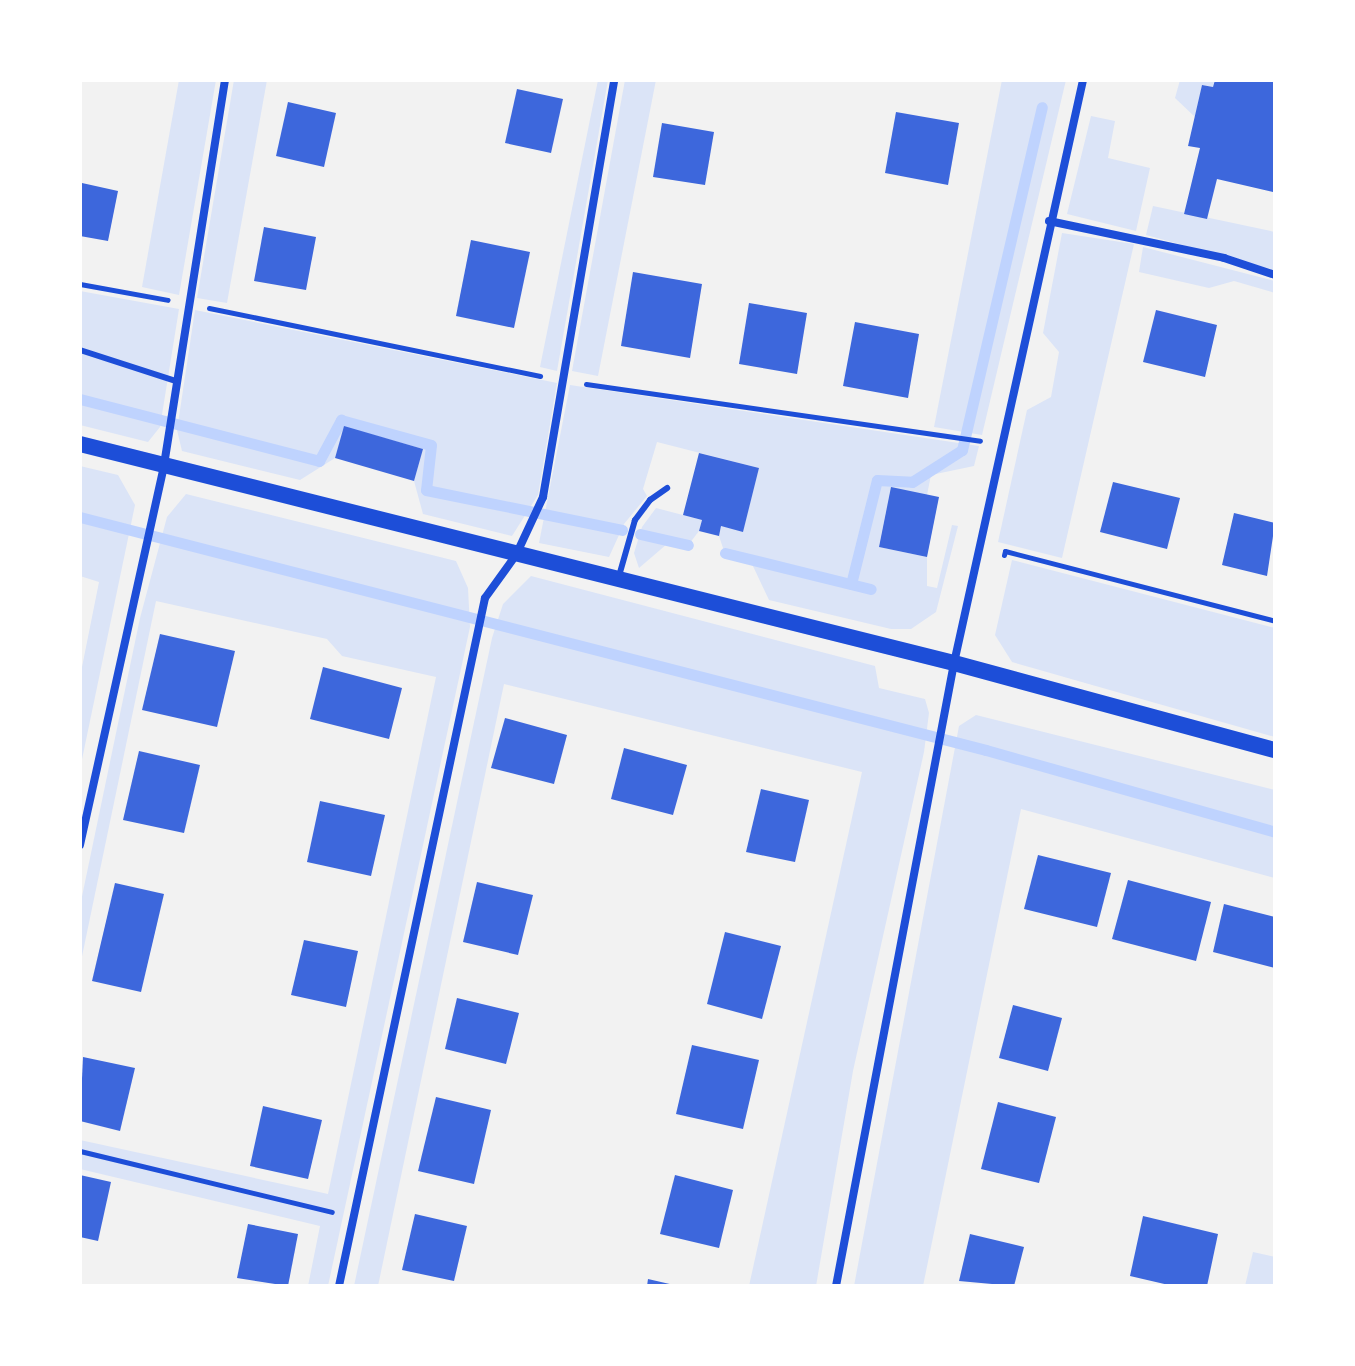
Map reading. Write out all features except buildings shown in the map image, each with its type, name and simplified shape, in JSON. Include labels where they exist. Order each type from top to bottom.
[{"type":"main road","points":[[80,444],[954,663],[1275,750]]},
{"type":"street","points":[[80,845],[164,465],[225,80]]},
{"type":"street","points":[[339,1286],[485,598],[516,555],[543,497],[614,80]]},
{"type":"street","points":[[836,1286],[954,663],[1049,221],[1083,80]]},
{"type":"street","points":[[1049,221],[1224,258],[1275,275]]},
{"type":"lane","points":[[80,350],[176,381]]},
{"type":"lane","points":[[618,580],[635,520],[650,500],[667,488]]},
{"type":"path","points":[[1001,566],[1005,551],[1275,621]]},
{"type":"path","points":[[80,1151],[353,1218]]},
{"type":"shaded area","points":[[179,80],[216,80],[179,295],[142,287]]},
{"type":"shaded area","points":[[234,80],[267,80],[227,303],[197,298]]},
{"type":"shaded area","points":[[598,80],[608,80],[557,371],[540,367]]},
{"type":"shaded area","points":[[625,80],[656,80],[598,376],[572,371]]},
{"type":"shaded area","points":[[1002,80],[1066,80],[982,435],[934,427]]},
{"type":"shaded area","points":[[1180,80],[1215,80],[1213,87],[1202,85],[1195,117],[1175,98]]},
{"type":"shaded area","points":[[1091,116],[1115,121],[1108,158],[1150,168],[1136,231],[1067,214]]},
{"type":"shaded area","points":[[1153,206],[1275,232],[1275,270],[1146,235]]},
{"type":"shaded area","points":[[1062,233],[1134,244],[1062,558],[998,542],[1027,410],[1051,397],[1059,352],[1043,333]]},
{"type":"shaded area","points":[[1143,247],[1275,281],[1275,293],[1234,281],[1209,288],[1139,272]]},
{"type":"shaded area","points":[[80,291],[179,309],[160,427],[148,442],[80,425]]},
{"type":"shaded area","points":[[195,310],[557,383],[538,495],[512,536],[423,514],[414,481],[423,449],[345,426],[335,458],[300,480],[182,451],[177,430]]},
{"type":"shaded area","points":[[570,385],[979,446],[974,466],[931,475],[927,495],[891,488],[879,547],[927,557],[927,586],[937,588],[952,525],[958,526],[936,612],[911,629],[891,629],[769,600],[752,564],[726,557],[719,536],[721,526],[743,531],[759,468],[657,442],[643,489],[647,496],[624,524],[609,557],[539,543]]},
{"type":"shaded area","points":[[80,466],[118,475],[135,505],[80,769],[80,677],[99,582],[80,576]]},
{"type":"shaded area","points":[[186,494],[456,561],[468,588],[470,627],[328,1286],[308,1286],[320,1226],[80,1169],[80,1140],[328,1194],[436,677],[342,656],[327,639],[156,601],[80,966],[80,906],[140,618],[167,517]]},
{"type":"shaded area","points":[[656,508],[702,520],[699,531],[686,548],[667,544],[639,568],[634,553],[642,527]]},
{"type":"shaded area","points":[[1012,560],[1275,628],[1275,737],[1012,662],[995,635]]},
{"type":"shaded area","points":[[531,576],[875,666],[879,688],[925,699],[929,713],[924,752],[853,1071],[816,1286],[749,1286],[862,772],[504,684],[378,1286],[354,1286],[492,638],[503,604]]},
{"type":"shaded area","points":[[976,715],[1275,790],[1275,878],[1021,809],[923,1286],[854,1286],[959,726]]},
{"type":"shaded area","points":[[1253,1252],[1275,1257],[1275,1286],[1245,1286]]},
{"type":"waterway","points":[[851,584],[877,480],[912,482],[962,450],[1042,107]]},
{"type":"waterway","points":[[80,399],[319,461],[341,420],[431,445],[426,490],[622,530]]},
{"type":"waterway","points":[[80,517],[986,750],[1275,832]]},
{"type":"waterway","points":[[640,534],[688,545]]},
{"type":"waterway","points":[[725,553],[871,589]]}]
